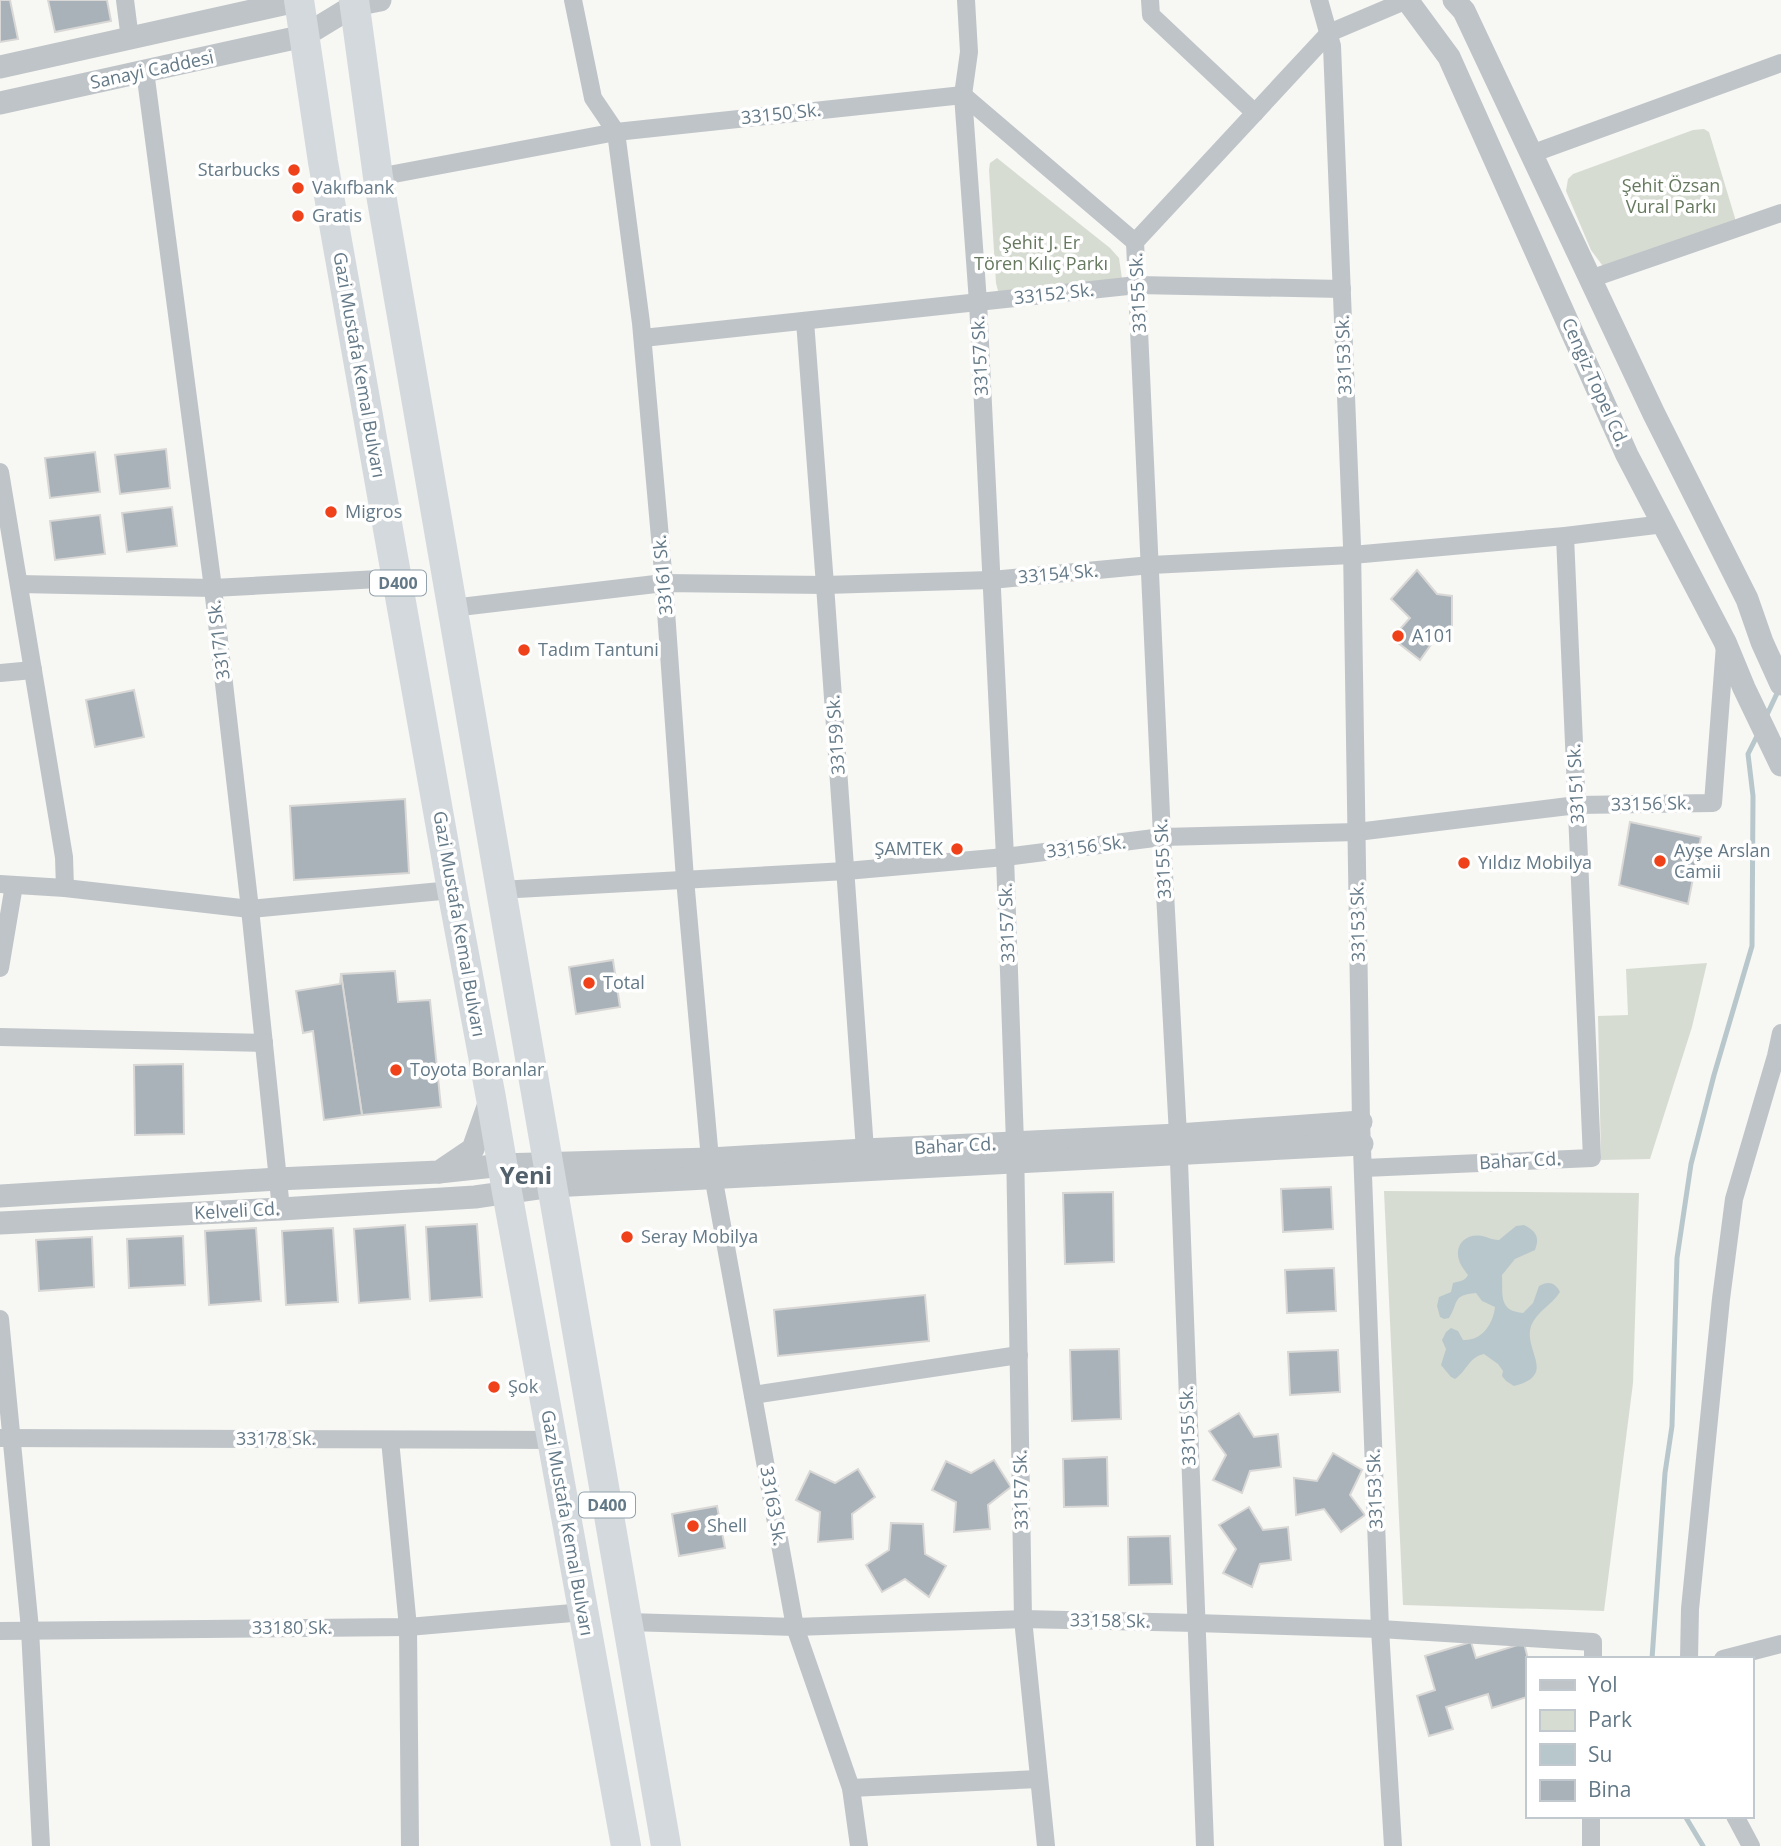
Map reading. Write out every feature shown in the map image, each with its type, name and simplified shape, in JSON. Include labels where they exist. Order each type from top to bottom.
[{"type":"highway","name":"Gazi Mustafa Kemal Bulvarı","points":[[299,0],[323,162],[626,1846]]},
{"type":"highway","name":"D400","points":[[363,2],[378,177],[666,1846]]},
{"type":"street","points":[[125,0],[130,38]]},
{"type":"street","name":"Sanayi Caddesi","points":[[0,66],[299,0]]},
{"type":"street","name":"33161 Sk.","points":[[573,0],[593,98],[616,132],[643,338],[685,879],[712,1168]]},
{"type":"street","name":"33157 Sk.","points":[[966,0],[970,52],[962,95],[978,302],[1015,1152],[1023,1619],[1045,1846]]},
{"type":"street","points":[[1150,0],[1151,15],[1255,113]]},
{"type":"street","name":"33153 Sk.","points":[[1319,0],[1332,46],[1342,289],[1352,555],[1362,1133],[1380,1629],[1393,1846]]},
{"type":"street","name":"33155 Sk.","points":[[1205,1846],[1178,1144],[1135,242],[1329,33],[1407,0]]},
{"type":"street","name":"Cengiz Topel Cd.","points":[[1407,0],[1449,57],[1628,455],[1725,642],[1781,765]]},
{"type":"street","points":[[1454,0],[1464,11],[1654,414],[1747,599],[1781,684]]},
{"type":"street","name":"Sanayi Caddesi","points":[[0,103],[304,36],[363,2]]},
{"type":"street","points":[[1531,154],[1781,63]]},
{"type":"street","name":"33171 Sk.","points":[[145,71],[213,588],[281,1209]]},
{"type":"street","points":[[962,95],[1135,242]]},
{"type":"street","name":"33150 Sk.","points":[[378,177],[616,132],[962,95]]},
{"type":"street","points":[[1590,279],[1781,213]]},
{"type":"street","name":"33152 Sk.","points":[[643,338],[1137,285],[1342,289]]},
{"type":"street","name":"33159 Sk.","points":[[805,321],[865,1150]]},
{"type":"street","points":[[0,471],[64,857],[65,888]]},
{"type":"street","name":"33154 Sk.","points":[[452,608],[664,583],[825,585],[990,580],[1151,565],[1352,555],[1664,524]]},
{"type":"street","name":"33151 Sk.","points":[[1564,536],[1592,1158]]},
{"type":"street","points":[[19,584],[213,588],[397,578]]},
{"type":"street","name":"33156 Sk.","points":[[500,890],[846,871],[1004,857],[1162,837],[1357,832],[1577,805],[1713,803],[1725,642]]},
{"type":"street","points":[[0,673],[33,670]]},
{"type":"street","points":[[0,968],[7,885],[65,888],[250,909],[452,890]]},
{"type":"street","points":[[1689,1657],[1690,1609],[1719,1312],[1734,1199],[1781,1033]]},
{"type":"street","points":[[0,1037],[264,1043]]},
{"type":"street","points":[[439,1172],[473,1149],[491,1098]]},
{"type":"street","name":"Bahar Cd.","points":[[550,1175],[1362,1133]]},
{"type":"street","name":"Bahar Cd.","points":[[712,1168],[865,1150],[1015,1152]]},
{"type":"street","name":"Bahar Cd.","points":[[1364,1168],[1592,1158]]},
{"type":"street","points":[[468,1168],[475,1197]]},
{"type":"street","name":"Kelveli Cd.","points":[[0,1196],[439,1172],[468,1168],[505,1179],[550,1175]]},
{"type":"street","name":"33163 Sk.","points":[[712,1168],[795,1627],[851,1788],[859,1846]]},
{"type":"street","name":"Kelveli Cd.","points":[[0,1223],[475,1197],[505,1179]]},
{"type":"street","points":[[0,1319],[5,1438],[30,1629],[41,1846]]},
{"type":"street","points":[[753,1395],[1019,1355]]},
{"type":"street","name":"33178 Sk.","points":[[5,1438],[552,1440]]},
{"type":"street","points":[[390,1440],[408,1627],[410,1846]]},
{"type":"street","name":"33180 Sk.","points":[[0,1631],[408,1627],[584,1612]]},
{"type":"street","name":"33158 Sk.","points":[[627,1622],[795,1627],[1023,1619],[1196,1622],[1380,1629],[1593,1650]]},
{"type":"street","points":[[1731,1657],[1781,1644]]},
{"type":"street","points":[[851,1788],[1039,1779]]},
{"type":"street","points":[[1591,1818],[1591,1846]]},
{"type":"street","points":[[1736,1818],[1751,1846]]},
{"type":"green space","name":"Şehit Özsan Vural Parkı","points":[[1704,129],[1709,132],[1735,224],[1605,269],[1591,250],[1566,191],[1568,179],[1573,174],[1693,130]]},
{"type":"green space","name":"Şehit J. Er Tören Kılıç Parkı","points":[[997,158],[1110,248],[1119,258],[1122,279],[1000,299],[996,283],[989,170],[990,163]]},
{"type":"green space","points":[[1707,963],[1692,1027],[1650,1159],[1601,1160],[1598,1016],[1628,1015],[1626,969]]},
{"type":"green space","points":[[1384,1191],[1639,1193],[1633,1383],[1604,1611],[1403,1605]]},
{"type":"water","points":[[1524,1225],[1536,1235],[1535,1250],[1515,1259],[1502,1275],[1502,1295],[1506,1305],[1515,1312],[1523,1313],[1533,1303],[1539,1286],[1545,1283],[1554,1284],[1560,1292],[1531,1326],[1531,1344],[1537,1369],[1534,1376],[1514,1386],[1502,1376],[1503,1371],[1498,1364],[1484,1354],[1475,1358],[1455,1379],[1441,1365],[1446,1349],[1442,1340],[1446,1332],[1451,1328],[1458,1331],[1463,1340],[1476,1338],[1489,1325],[1495,1307],[1482,1301],[1476,1293],[1468,1294],[1457,1300],[1449,1318],[1440,1317],[1437,1306],[1439,1297],[1451,1292],[1453,1283],[1464,1280],[1468,1275],[1459,1260],[1460,1245],[1471,1236],[1499,1240],[1516,1226]]},
{"type":"building","points":[[0,0],[10,0],[18,39],[0,42]]},
{"type":"building","points":[[48,0],[107,0],[111,21],[55,32]]},
{"type":"building","points":[[166,449],[170,488],[120,494],[115,455]]},
{"type":"building","points":[[95,452],[100,492],[50,498],[45,458]]},
{"type":"building","points":[[172,507],[177,546],[127,552],[122,513]]},
{"type":"building","points":[[100,515],[105,554],[55,560],[50,521]]},
{"type":"building","points":[[1417,570],[1437,594],[1452,596],[1452,636],[1435,639],[1420,660],[1392,638],[1410,618],[1391,599]]},
{"type":"building","points":[[134,690],[144,737],[95,747],[86,700]]},
{"type":"building","points":[[405,799],[409,873],[294,880],[290,806]]},
{"type":"building","name":"Ayşe Arslan Camii","points":[[1630,822],[1701,837],[1688,904],[1619,885]]},
{"type":"building","points":[[613,960],[620,1007],[576,1014],[569,967]]},
{"type":"building","name":"Toyota Boranlar","points":[[395,971],[398,1002],[430,1000],[441,1107],[362,1115],[341,974]]},
{"type":"building","points":[[341,974],[362,1115],[324,1120],[313,1031],[303,1033],[296,991],[340,984]]},
{"type":"building","points":[[183,1064],[184,1134],[135,1135],[134,1065]]},
{"type":"building","points":[[1331,1187],[1333,1229],[1283,1232],[1281,1189]]},
{"type":"building","points":[[1113,1192],[1114,1262],[1065,1264],[1063,1193]]},
{"type":"building","points":[[477,1224],[482,1297],[430,1301],[426,1227]]},
{"type":"building","points":[[405,1225],[410,1299],[359,1303],[354,1229]]},
{"type":"building","points":[[256,1228],[261,1301],[209,1305],[205,1231]]},
{"type":"building","points":[[333,1228],[338,1302],[286,1305],[282,1231]]},
{"type":"building","points":[[183,1236],[185,1285],[129,1288],[127,1239]]},
{"type":"building","points":[[92,1237],[94,1287],[39,1291],[36,1240]]},
{"type":"building","points":[[1334,1268],[1336,1311],[1287,1313],[1285,1270]]},
{"type":"building","points":[[925,1295],[929,1341],[778,1356],[774,1310]]},
{"type":"building","points":[[1119,1349],[1121,1419],[1072,1421],[1070,1350]]},
{"type":"building","points":[[1338,1350],[1340,1392],[1290,1395],[1288,1352]]},
{"type":"building","points":[[1239,1413],[1254,1437],[1278,1434],[1281,1467],[1250,1471],[1242,1493],[1213,1480],[1226,1455],[1209,1431]]},
{"type":"building","points":[[1333,1453],[1362,1470],[1350,1495],[1365,1515],[1341,1532],[1324,1509],[1296,1515],[1294,1478],[1317,1481]]},
{"type":"building","points":[[1107,1457],[1108,1506],[1064,1507],[1063,1459]]},
{"type":"building","points":[[994,1460],[1011,1487],[988,1505],[990,1529],[954,1532],[956,1502],[932,1490],[946,1461],[971,1473]]},
{"type":"building","points":[[858,1469],[875,1497],[852,1514],[853,1539],[818,1542],[820,1512],[796,1500],[810,1471],[835,1483]]},
{"type":"building","points":[[717,1506],[725,1548],[679,1556],[672,1514]]},
{"type":"building","points":[[1249,1507],[1263,1530],[1288,1527],[1291,1560],[1260,1564],[1252,1587],[1223,1573],[1236,1549],[1219,1525]]},
{"type":"building","points":[[891,1523],[923,1524],[925,1554],[946,1566],[929,1597],[905,1579],[882,1592],[866,1565],[889,1550]]},
{"type":"building","points":[[1170,1536],[1172,1584],[1129,1585],[1128,1537]]},
{"type":"building","points":[[1471,1642],[1476,1658],[1524,1643],[1528,1657],[1526,1697],[1492,1708],[1488,1694],[1446,1707],[1453,1729],[1429,1736],[1417,1696],[1435,1690],[1425,1656]]},
{"type":"waterway","points":[[1765,719],[1779,689]]},
{"type":"waterway","points":[[1652,1657],[1665,1473],[1672,1426],[1677,1258],[1691,1164],[1752,946],[1753,796],[1748,754],[1758,734]]},
{"type":"waterway","points":[[1686,1818],[1703,1846]]},
{"type":"place","name":"Starbucks","points":[[294,170]]},
{"type":"place","name":"Vakıfbank","points":[[298,188]]},
{"type":"place","name":"Gratis","points":[[298,216]]},
{"type":"place","name":"Migros","points":[[331,512]]},
{"type":"place","name":"A101","points":[[1398,636]]},
{"type":"place","name":"Tadım Tantuni","points":[[524,650]]},
{"type":"place","name":"ŞAMTEK","points":[[957,849]]},
{"type":"place","name":"Ayşe Arslan Camii","points":[[1660,861]]},
{"type":"place","name":"Yıldız Mobilya","points":[[1464,863]]},
{"type":"place","name":"Total","points":[[589,983]]},
{"type":"place","name":"Toyota Boranlar","points":[[396,1070]]},
{"type":"place","name":"Seray Mobilya","points":[[627,1237]]},
{"type":"place","name":"Şok","points":[[494,1387]]},
{"type":"place","name":"Shell","points":[[693,1526]]},
{"type":"district","name":"Yeni","points":[[526,1176]]}]
